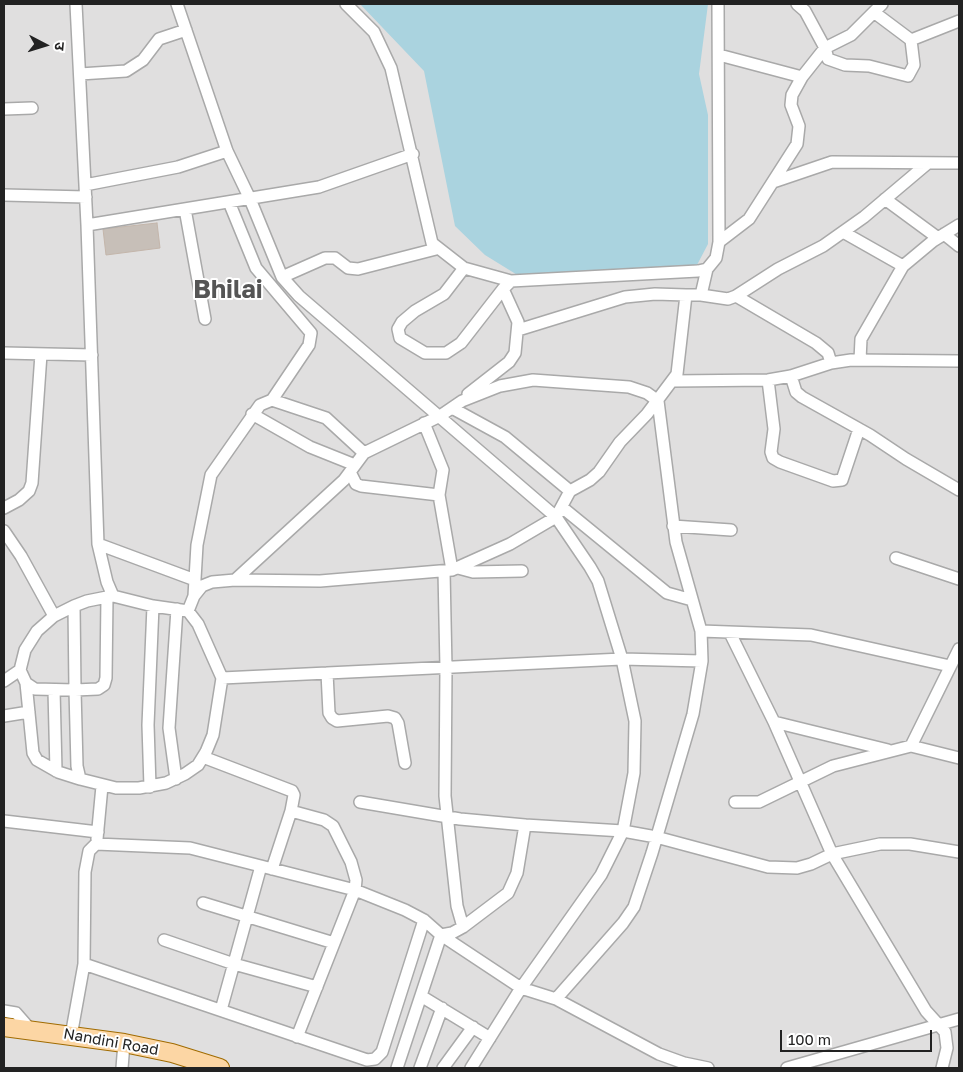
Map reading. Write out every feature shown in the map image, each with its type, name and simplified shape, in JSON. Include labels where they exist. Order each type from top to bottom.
[{"type":"main road","name":"Nandini Road","points":[[6,1030],[30,1029],[124,1043],[184,1063],[220,1068]]},
{"type":"street","points":[[26,683],[35,689],[98,689],[104,685],[106,678],[110,597],[98,544],[86,197],[76,4]]},
{"type":"street","points":[[176,4],[227,151],[250,198],[282,277],[306,302],[402,386],[559,512],[667,593],[692,600]]},
{"type":"street","points":[[346,4],[374,32],[391,68],[413,154],[430,237],[436,249],[464,268],[507,285],[707,269]]},
{"type":"street","points":[[701,295],[707,269],[716,258],[719,242],[720,55],[718,4]]},
{"type":"street","points":[[719,242],[749,219],[797,144],[799,126],[791,105],[792,95],[802,77],[824,48],[851,36],[878,8],[910,40],[914,65],[908,76],[869,66],[845,65],[828,59],[824,48],[805,11],[797,4]]},
{"type":"street","points":[[910,40],[959,21]]},
{"type":"street","points":[[80,74],[126,71],[143,60],[159,39],[186,30]]},
{"type":"street","points":[[720,55],[802,77]]},
{"type":"street","points":[[4,108],[32,108]]},
{"type":"street","points":[[85,185],[178,167],[227,151]]},
{"type":"street","points":[[87,225],[319,187],[413,154]]},
{"type":"street","points":[[774,182],[832,162],[959,163]]},
{"type":"street","points":[[518,330],[625,298],[655,294],[701,295],[718,299],[736,296],[778,269],[823,246],[844,232],[928,163]]},
{"type":"street","points":[[4,194],[86,197]]},
{"type":"street","points":[[885,200],[959,246]]},
{"type":"street","points":[[194,596],[197,545],[211,475],[252,414],[260,405],[272,400],[309,345],[312,333],[256,268],[229,202]]},
{"type":"street","points":[[185,209],[206,319]]},
{"type":"street","points":[[860,360],[861,339],[903,266],[941,236],[959,225]]},
{"type":"street","points":[[844,232],[903,266]]},
{"type":"street","points":[[282,277],[325,258],[335,258],[348,268],[358,269],[436,249]]},
{"type":"street","points":[[464,268],[444,294],[415,310],[402,322],[398,329],[400,338],[424,353],[446,353],[461,343],[507,285]]},
{"type":"street","points":[[235,580],[332,492],[364,453],[440,416],[462,401],[509,362],[515,353],[518,322],[507,285]]},
{"type":"street","points":[[451,570],[510,544],[559,512],[570,491],[590,480],[599,472],[620,442],[658,402],[673,382],[680,367],[686,295]]},
{"type":"street","points":[[736,296],[816,343],[828,353],[831,363]]},
{"type":"street","points":[[4,353],[92,355]]},
{"type":"street","points":[[4,508],[20,500],[29,491],[32,483],[40,354]]},
{"type":"street","points":[[673,382],[768,380],[791,376],[831,363],[860,360],[959,361]]},
{"type":"street","points":[[791,376],[796,392],[802,397],[859,429],[959,490]]},
{"type":"street","points":[[462,401],[500,386],[533,380],[629,386],[647,393],[658,402],[674,526],[700,631],[702,661],[693,714],[634,907],[623,923],[556,1000]]},
{"type":"street","points":[[768,380],[774,429],[771,452],[773,458],[780,462],[833,481],[842,480],[859,429]]},
{"type":"street","points":[[272,400],[326,418],[364,453]]},
{"type":"street","points":[[452,408],[505,437],[570,491]]},
{"type":"street","points":[[252,414],[310,447],[353,468]]},
{"type":"street","points":[[424,423],[443,470],[439,495],[451,570],[446,668],[444,771],[457,906],[464,927]]},
{"type":"street","points":[[353,468],[356,484],[360,486],[439,495]]},
{"type":"street","points":[[471,1068],[521,988],[601,875],[623,831],[634,773],[635,721],[622,659],[598,581],[559,512]]},
{"type":"street","points":[[674,526],[731,530]]},
{"type":"street","points":[[4,531],[22,556],[54,616]]},
{"type":"street","points":[[98,544],[195,580]]},
{"type":"street","points":[[896,558],[959,579]]},
{"type":"street","points":[[176,778],[170,728],[182,610],[202,586],[212,582],[235,580],[320,581],[451,570],[473,572],[522,571]]},
{"type":"street","points":[[110,597],[182,610],[198,624],[222,678],[212,735],[198,765],[176,778],[150,787],[122,788],[102,786],[80,779],[56,771],[37,760],[33,753],[26,683],[20,670],[25,650],[37,631],[54,616],[74,606],[110,597]]},
{"type":"street","points":[[74,606],[77,766],[80,779]]},
{"type":"street","points":[[150,787],[148,725],[153,606]]},
{"type":"street","points":[[700,631],[730,634],[791,633],[811,635],[950,666]]},
{"type":"street","points":[[730,634],[774,722],[832,854],[926,1011],[939,1024],[947,1040],[942,1068]]},
{"type":"street","points":[[912,746],[959,648]]},
{"type":"street","points":[[222,678],[622,659],[702,661]]},
{"type":"street","points":[[4,680],[20,670]]},
{"type":"street","points":[[327,673],[329,713],[332,718],[345,720],[388,716],[395,718],[398,723],[405,763]]},
{"type":"street","points":[[54,690],[56,771]]},
{"type":"street","points":[[4,716],[29,712]]},
{"type":"street","points":[[774,722],[890,750]]},
{"type":"street","points":[[734,802],[759,802],[833,766],[890,750],[912,746],[959,758]]},
{"type":"street","points":[[203,757],[292,791],[294,795],[291,811],[248,916],[221,1010]]},
{"type":"street","points":[[71,1036],[84,964],[85,872],[89,851],[96,844],[102,786]]},
{"type":"street","points":[[360,802],[448,817],[525,825],[623,831],[656,837],[768,867],[797,868],[832,854],[880,844],[910,844],[959,852]]},
{"type":"street","points":[[291,811],[324,820],[333,826],[351,862],[356,880],[355,890],[297,1037]]},
{"type":"street","points":[[4,821],[98,832]]},
{"type":"street","points":[[441,935],[452,933],[464,927],[508,893],[513,884],[525,825]]},
{"type":"street","points":[[96,844],[190,848],[355,890],[405,910],[424,920],[441,935],[521,988],[556,1000],[659,1054],[684,1063],[708,1068]]},
{"type":"street","points":[[203,903],[334,943]]},
{"type":"street","points":[[84,964],[361,1058],[376,1059],[382,1052],[424,920]]},
{"type":"street","points":[[397,1068],[441,935]]},
{"type":"street","points":[[164,940],[234,964],[317,987]]},
{"type":"street","points":[[421,996],[490,1038]]},
{"type":"street","points":[[420,1068],[442,1008]]},
{"type":"street","points":[[4,1011],[16,1013],[30,1029]]},
{"type":"street","points":[[787,1068],[959,1019]]},
{"type":"street","points":[[443,1068],[473,1027]]},
{"type":"street","points":[[122,1068],[124,1043]]},
{"type":"shaded area","points":[[4,4],[959,4],[959,1068],[4,1068]]},
{"type":"water","points":[[360,4],[708,4],[699,74],[708,115],[708,244],[697,265],[519,276],[485,255],[455,226],[424,71]]},
{"type":"building","points":[[157,223],[160,248],[106,255],[103,229]]},
{"type":"district","name":"Bhilai","points":[[228,290]]}]
